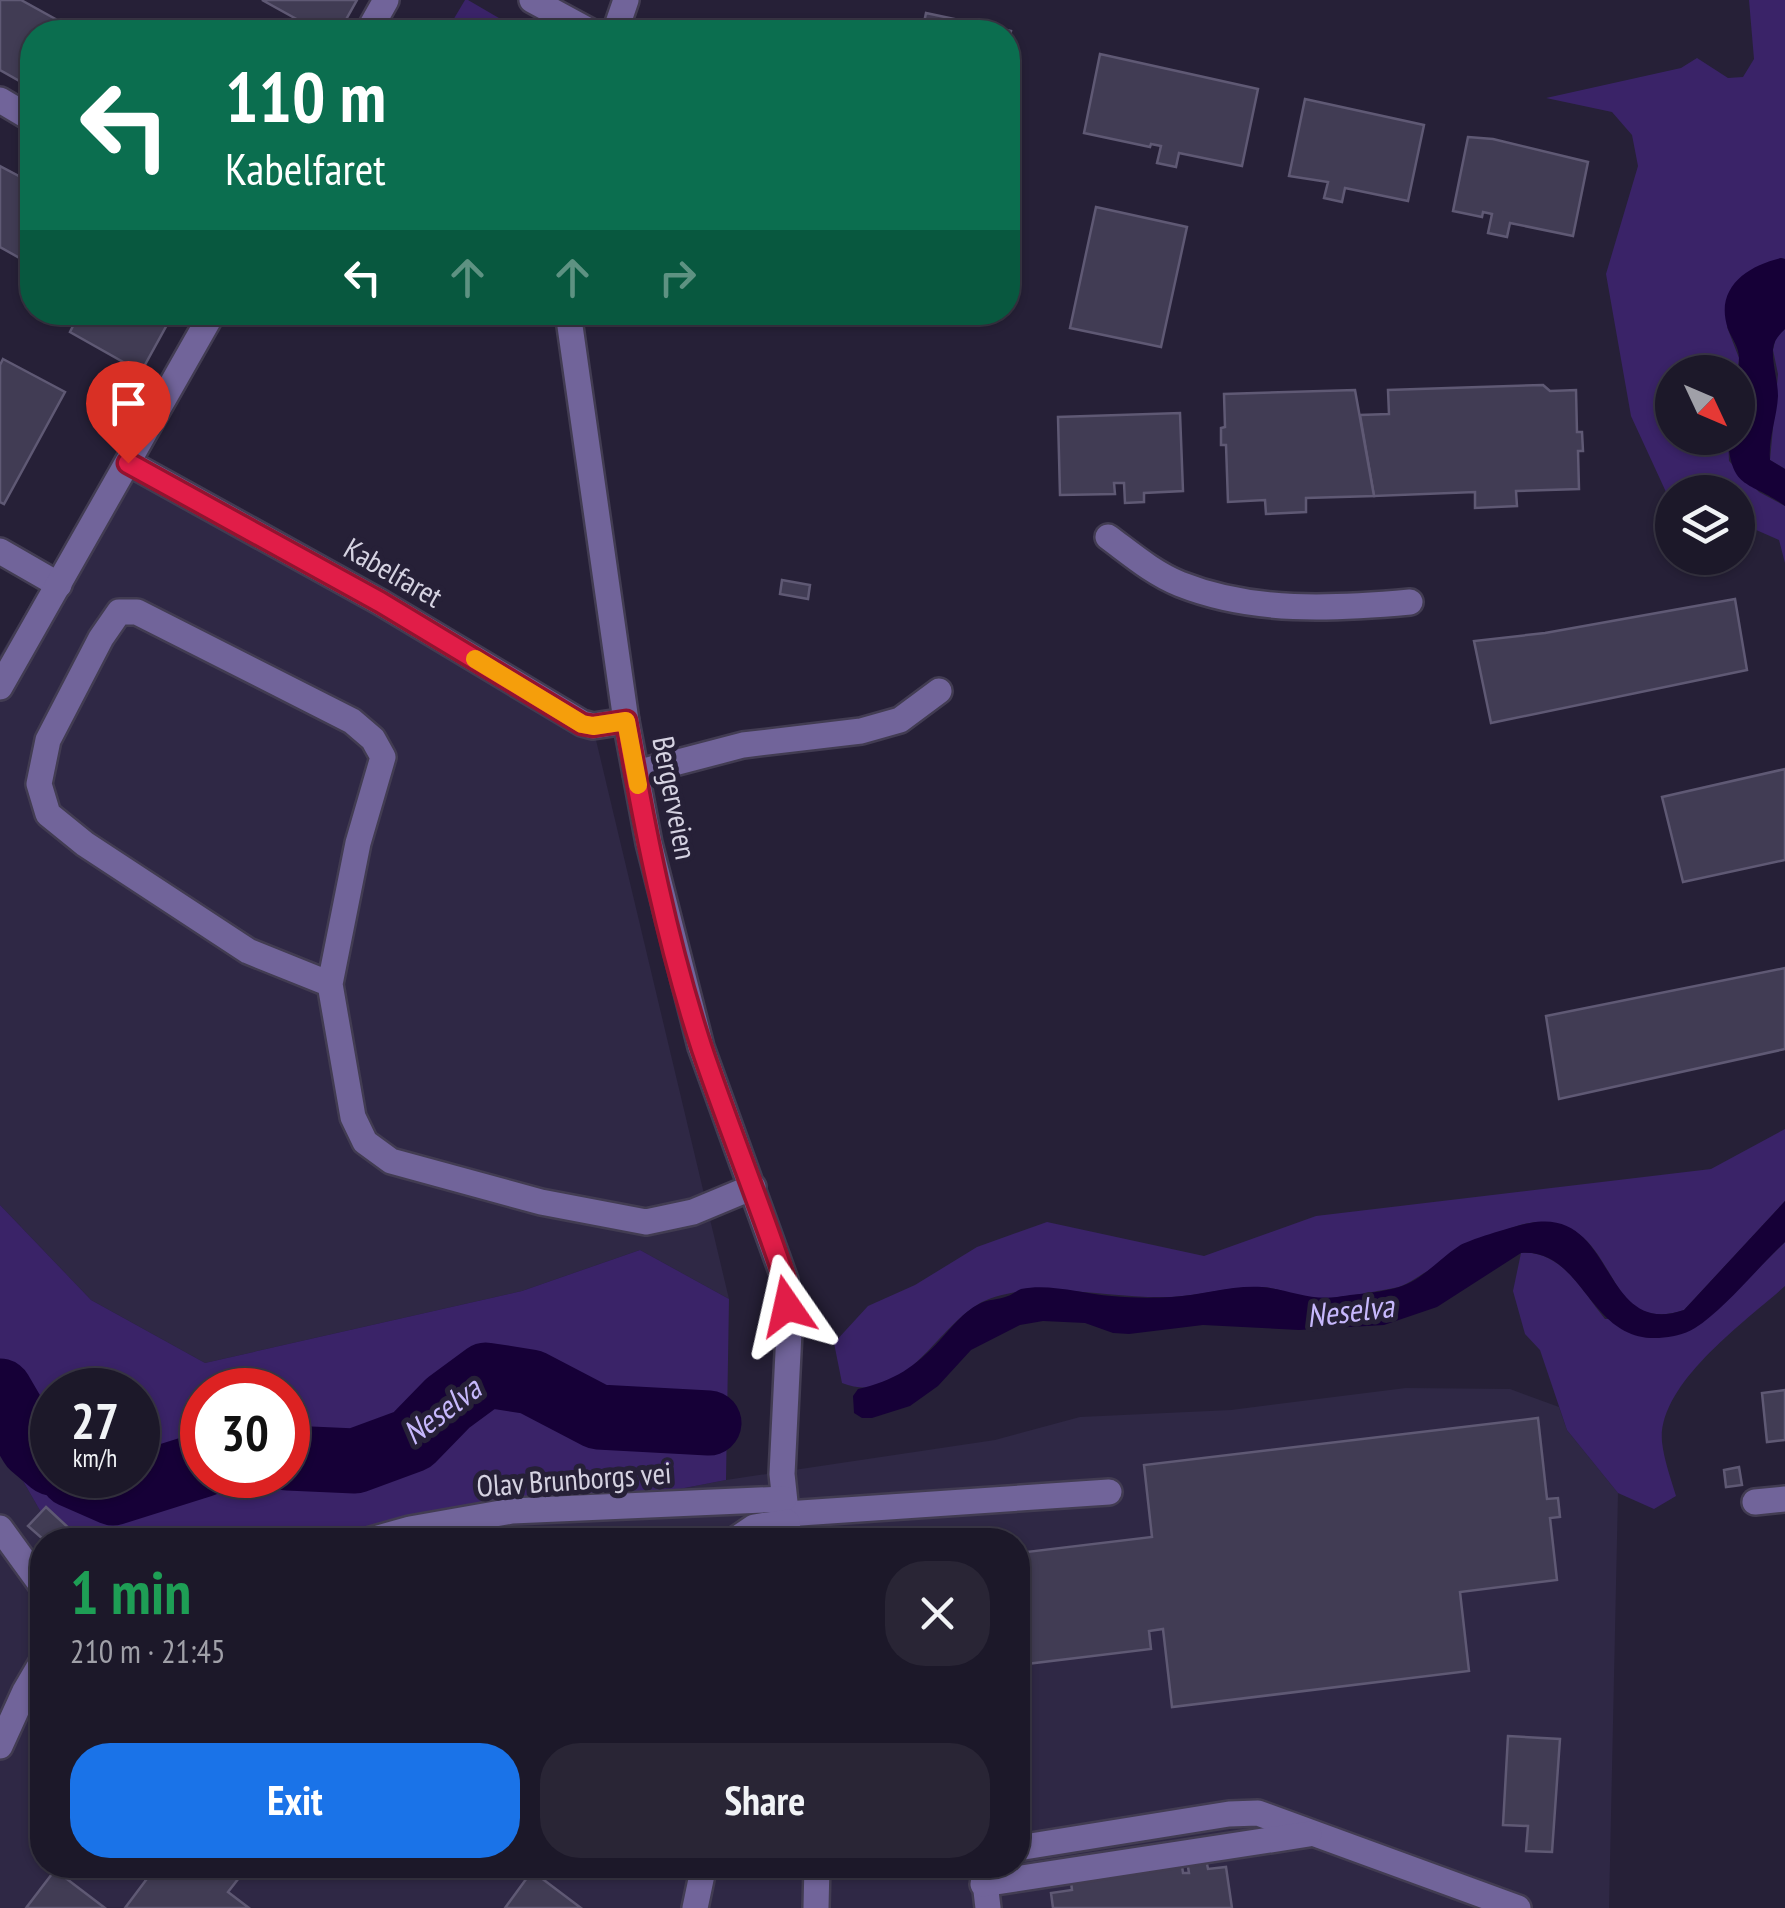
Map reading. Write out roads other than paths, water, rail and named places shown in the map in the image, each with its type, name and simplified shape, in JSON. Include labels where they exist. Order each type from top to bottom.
[{"type":"street","points":[[532,0],[569,20]]},
{"type":"street","points":[[0,687],[205,325]]},
{"type":"street","name":"Bergerveien","points":[[570,325],[626,721],[672,940],[702,1046],[785,1280],[789,1332],[785,1510]]},
{"type":"street","name":"Kabelfaret","points":[[128,463],[380,602],[582,724],[626,721]]},
{"type":"street","points":[[1108,537],[1144,565],[1180,584],[1260,604],[1328,609],[1410,602]]},
{"type":"street","points":[[0,551],[59,584]]},
{"type":"street","points":[[330,984],[248,951],[84,844],[48,814],[39,784],[48,740],[100,638],[119,612],[137,612],[352,722],[373,739],[382,757],[358,843],[330,984],[353,1117],[365,1142],[391,1161],[541,1202],[646,1222],[693,1212],[753,1187]]},
{"type":"street","points":[[636,773],[743,745],[861,731],[900,720],[938,691]]},
{"type":"street","points":[[754,1528],[785,1510],[1109,1492]]},
{"type":"street","points":[[1755,1502],[1785,1498]]},
{"type":"street","name":"Olav Brunborgs vei","points":[[416,1528],[512,1511],[785,1510]]},
{"type":"street","points":[[0,1528],[30,1569]]},
{"type":"street","points":[[0,1746],[30,1682]]},
{"type":"street","points":[[1030,1846],[1229,1814],[1258,1813],[1518,1908]]},
{"type":"street","points":[[985,1886],[1314,1833]]},
{"type":"street","points":[[695,1908],[701,1878]]},
{"type":"street","points":[[816,1908],[817,1878]]},
{"type":"water","points":[[1785,259],[1785,329],[1773,349],[1778,396],[1770,460],[1785,469],[1785,506],[1755,488],[1755,475],[1737,475],[1730,455],[1755,455],[1755,355],[1738,355],[1728,329],[1726,302],[1736,281],[1768,262]]},
{"type":"water","points":[[1785,1201],[1785,1242],[1718,1310],[1695,1328],[1677,1335],[1635,1335],[1616,1326],[1559,1265],[1542,1255],[1521,1253],[1437,1307],[1384,1325],[1299,1330],[1203,1325],[1129,1334],[1085,1323],[1043,1321],[1020,1325],[971,1350],[938,1386],[910,1406],[872,1418],[854,1413],[853,1396],[858,1389],[882,1382],[913,1365],[973,1307],[1021,1289],[1055,1288],[1150,1298],[1240,1287],[1318,1297],[1384,1291],[1417,1278],[1464,1243],[1530,1223],[1558,1223],[1579,1234],[1636,1306],[1657,1314],[1684,1310]]},
{"type":"waterway","name":"Neselva","points":[[310,1459],[355,1461],[412,1440],[448,1403],[486,1375],[531,1382],[598,1417],[709,1423]]},
{"type":"waterway","name":"Neselva","points":[[0,1391],[30,1443]]},
{"type":"waterway","name":"Neselva","points":[[160,1478],[180,1472]]}]
